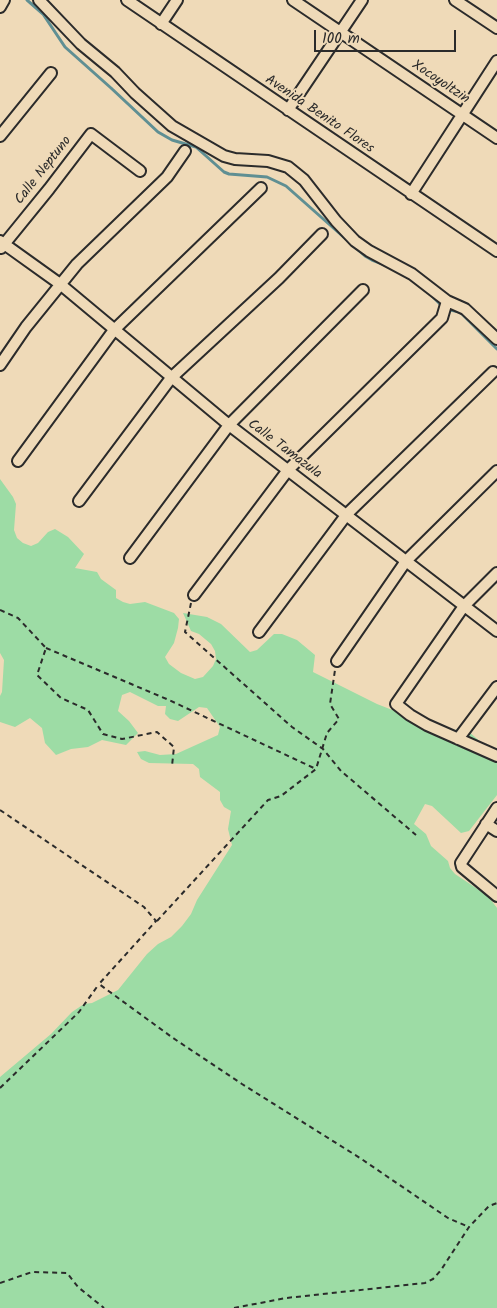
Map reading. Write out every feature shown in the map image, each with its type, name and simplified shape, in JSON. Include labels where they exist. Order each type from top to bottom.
[{"type":"street","points":[[0,7],[4,0]]},
{"type":"street","points":[[39,0],[81,44],[115,72],[142,100],[172,126],[224,156],[235,159],[274,162],[293,171],[304,180],[332,216],[355,241],[369,251],[412,274],[447,301],[465,309],[497,339]]},
{"type":"street","name":"Avenida Benito Flores","points":[[127,0],[497,251]]},
{"type":"street","points":[[161,24],[177,0]]},
{"type":"street","name":"Xocoyoltzin","points":[[293,0],[497,138]]},
{"type":"street","points":[[288,110],[362,0]]},
{"type":"street","points":[[455,0],[497,28]]},
{"type":"street","points":[[411,194],[497,61]]},
{"type":"street","points":[[0,136],[51,73]]},
{"type":"street","name":"Calle Neptuno","points":[[1,245],[49,189],[91,134],[140,171]]},
{"type":"street","points":[[0,365],[17,339],[77,264],[167,177],[185,151]]},
{"type":"street","points":[[18,461],[114,330],[261,188]]},
{"type":"street","points":[[79,501],[171,378],[279,278],[322,234]]},
{"type":"street","name":"Calle Tamazula","points":[[1,245],[60,284],[229,425],[497,631]]},
{"type":"street","points":[[130,558],[229,425],[363,290]]},
{"type":"street","points":[[194,595],[288,470],[442,318],[447,301]]},
{"type":"street","points":[[259,632],[347,514],[493,372]]},
{"type":"street","points":[[336,661],[406,561],[497,471]]},
{"type":"street","points":[[497,573],[464,606],[396,704],[427,725],[497,756]]},
{"type":"street","points":[[458,739],[497,687]]},
{"type":"street","points":[[497,808],[461,863],[462,867],[497,896]]},
{"type":"street","points":[[486,824],[497,831]]},
{"type":"path","points":[[194,595],[185,632],[292,727],[323,750],[341,771],[416,835]]},
{"type":"path","points":[[0,610],[18,618],[46,648],[169,700],[316,769]]},
{"type":"path","points":[[46,648],[36,675],[61,698],[88,710],[103,734],[122,739],[157,732],[174,747],[172,766]]},
{"type":"path","points":[[0,1088],[79,1012],[99,984],[268,800],[282,796],[316,769],[323,750],[326,733],[339,719],[330,704],[336,661]]},
{"type":"path","points":[[0,810],[144,907],[156,921]]},
{"type":"path","points":[[99,984],[173,1038],[242,1084],[360,1158],[448,1218],[469,1227]]},
{"type":"path","points":[[234,1308],[286,1298],[425,1283],[433,1279],[441,1270],[469,1227],[489,1206],[497,1203]]},
{"type":"path","points":[[0,1283],[32,1272],[67,1273],[78,1287],[104,1308]]},
{"type":"green space","points":[[0,479],[16,504],[14,530],[17,538],[23,543],[31,546],[38,543],[48,532],[55,529],[68,537],[84,554],[75,568],[97,572],[101,579],[116,590],[116,598],[130,604],[145,602],[174,613],[179,619],[178,628],[174,643],[165,657],[169,664],[181,673],[195,679],[203,677],[213,666],[216,659],[215,651],[211,644],[199,634],[191,631],[183,613],[207,617],[221,624],[250,652],[257,650],[274,634],[282,634],[297,640],[315,655],[313,672],[377,704],[446,731],[461,729],[468,731],[483,744],[497,749],[497,795],[469,831],[461,833],[432,806],[425,804],[414,824],[426,834],[431,846],[448,861],[450,868],[455,874],[488,896],[497,908],[497,1308],[0,1308],[0,1077],[51,1034],[72,1012],[84,1004],[92,1003],[118,990],[147,954],[158,944],[171,937],[182,926],[232,845],[228,829],[231,811],[224,807],[220,800],[220,792],[200,777],[199,769],[193,764],[149,763],[141,759],[137,752],[145,751],[160,755],[176,754],[218,735],[220,727],[207,708],[199,707],[178,721],[170,719],[165,714],[166,706],[158,706],[130,692],[122,695],[118,711],[138,733],[126,745],[102,740],[88,747],[71,749],[56,755],[45,743],[42,728],[30,718],[15,727],[0,722],[0,696],[2,692],[4,660],[0,653]]},
{"type":"waterway","points":[[27,0],[43,14],[65,47],[158,132],[172,140],[196,147],[224,172],[267,177],[286,186],[365,256],[385,265]]},
{"type":"waterway","points":[[430,294],[445,309],[460,312],[497,349]]}]
